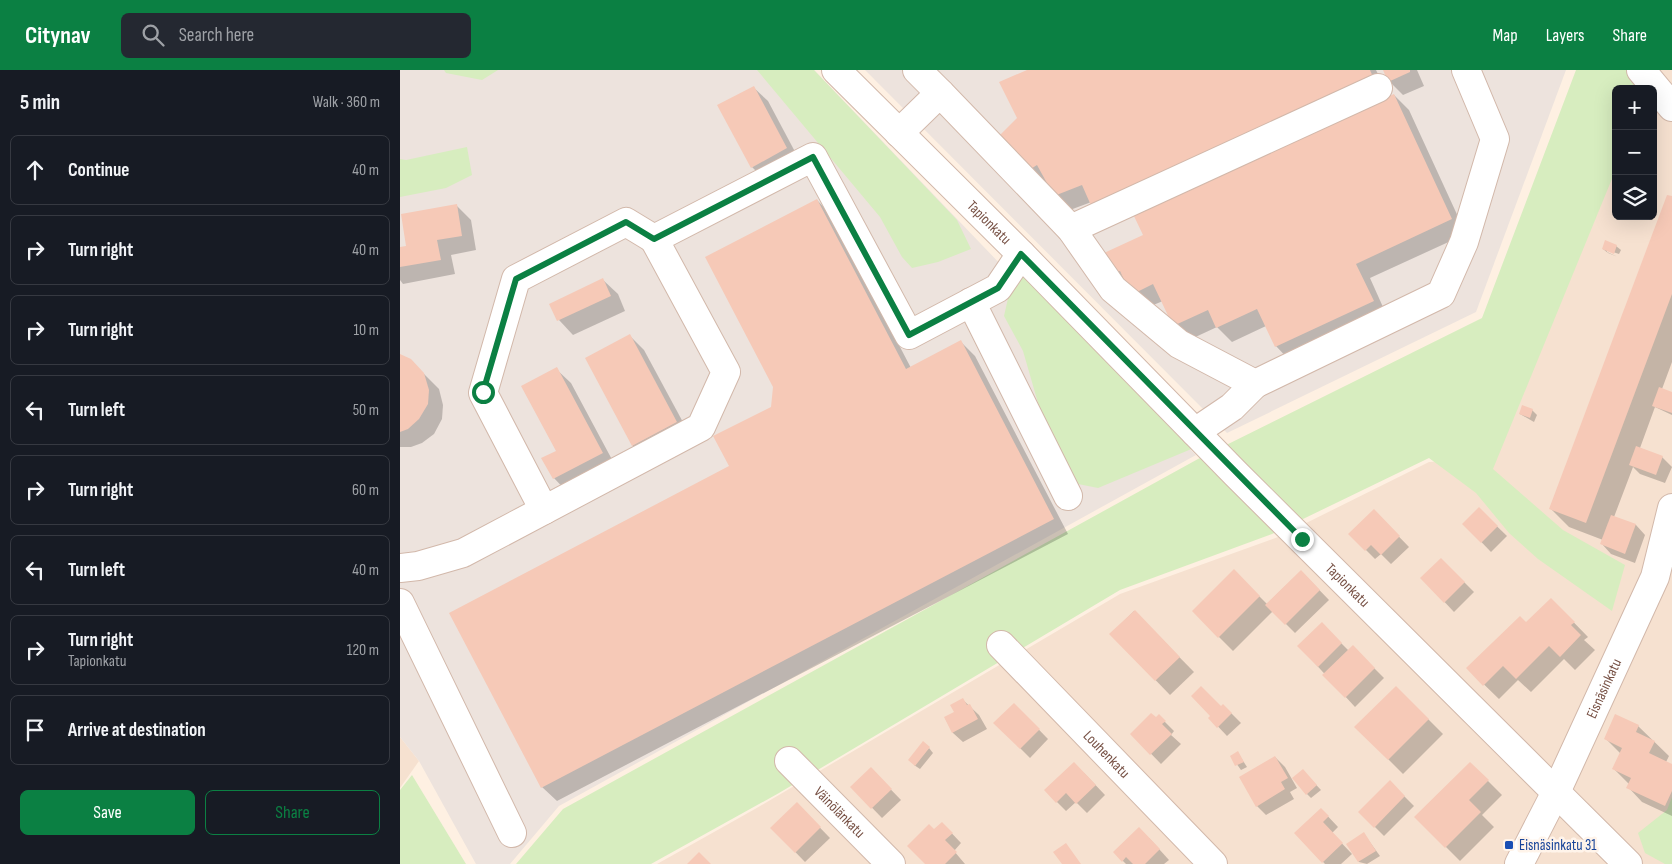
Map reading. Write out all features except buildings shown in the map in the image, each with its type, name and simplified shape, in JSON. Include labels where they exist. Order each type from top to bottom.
[{"type":"street","name":"Tapionkatu","points":[[836,70],[1021,254],[1195,432],[1557,790],[1628,864]]},
{"type":"street","points":[[917,70],[1071,229],[1113,289],[1179,344],[1255,384]]},
{"type":"street","points":[[1195,432],[1232,407],[1255,384],[1441,294],[1464,242],[1495,139],[1466,70]]},
{"type":"street","points":[[1641,70],[1672,107]]},
{"type":"street","points":[[1071,229],[1378,88]]},
{"type":"street","points":[[900,133],[940,93]]},
{"type":"street","points":[[654,239],[813,157],[909,335],[998,288],[1021,254]]},
{"type":"street","points":[[400,568],[418,566],[463,553],[701,427],[726,372],[654,239],[626,222],[516,279],[483,392],[544,510]]},
{"type":"street","points":[[971,302],[1068,496]]},
{"type":"street","name":"Eisnäsinkatu","points":[[1519,864],[1663,586],[1672,508]]},
{"type":"street","points":[[400,603],[512,833]]},
{"type":"street","name":"Louhenkatu","points":[[1001,645],[1213,864]]},
{"type":"street","name":"Väinölänkatu","points":[[789,761],[891,864]]},
{"type":"shaded area","points":[[400,70],[814,70],[1006,270],[1196,455],[559,806],[510,864],[476,864],[419,761],[400,737]]},
{"type":"shaded area","points":[[865,70],[1566,70],[1476,312],[1227,433]]},
{"type":"shaded area","points":[[1656,70],[1672,70],[1672,864],[657,864],[755,809],[1120,594],[1278,537],[1429,462],[1487,459],[1612,172],[1612,220],[1657,220],[1657,85],[1654,85]]},
{"type":"shaded area","points":[[400,737],[419,761],[400,788]]},
{"type":"green space","points":[[444,70],[498,70],[482,80],[446,73]]},
{"type":"green space","points":[[757,70],[814,70],[957,220],[971,249],[938,262],[912,268],[902,257],[880,217]]},
{"type":"green space","points":[[1576,70],[1656,70],[1650,85],[1612,85],[1612,179],[1493,469],[1563,530],[1625,565],[1612,611],[1538,559],[1509,533],[1476,493],[1429,458],[1272,534],[1120,590],[779,793],[651,864],[516,864],[563,809],[1198,459],[1482,318]]},
{"type":"green space","points":[[467,147],[472,175],[446,188],[400,197],[400,159],[406,160]]},
{"type":"green space","points":[[1030,271],[1201,445],[1098,488],[1073,483],[1047,434],[1023,351],[1004,316],[1012,281]]},
{"type":"green space","points":[[412,775],[466,864],[400,864],[400,790]]},
{"type":"green space","points":[[1672,797],[1672,864],[1665,864],[1645,853],[1638,833],[1667,810]]},
{"type":"place","name":"Eisnäsinkatu 31","points":[[1509,845]]},
{"type":"route","points":[[483,392],[516,279],[626,222],[654,239],[813,157],[909,335],[998,288],[1021,254],[1302,539]]}]
